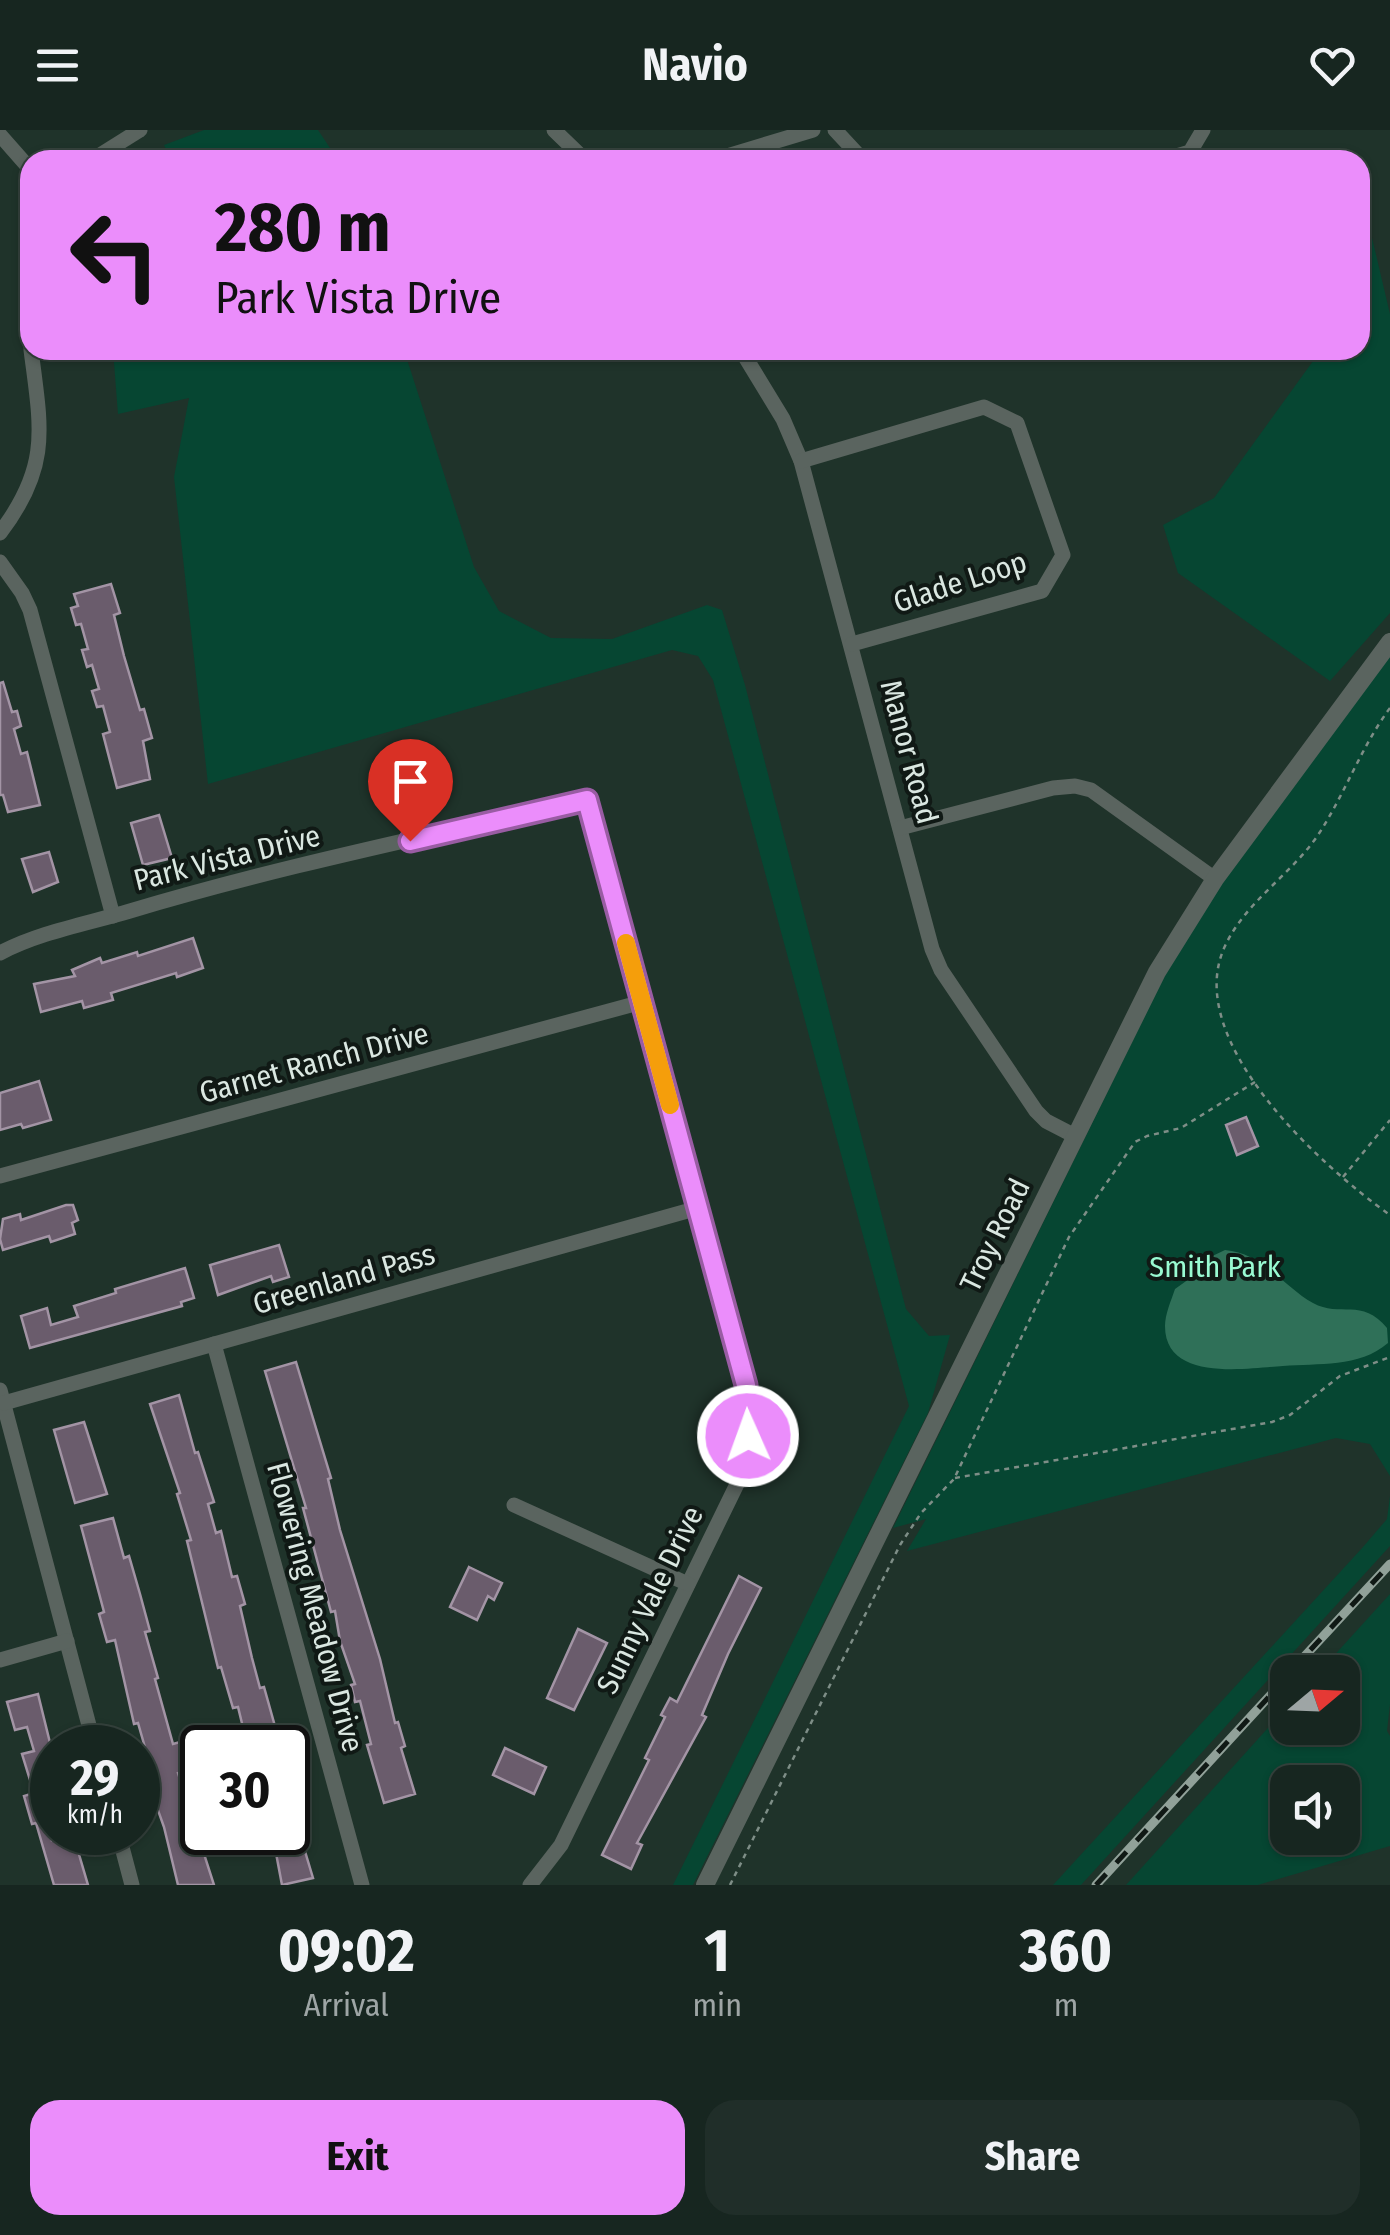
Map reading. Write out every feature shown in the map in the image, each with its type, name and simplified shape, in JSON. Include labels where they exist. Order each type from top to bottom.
[{"type":"street","points":[[108,150],[140,130]]},
{"type":"street","points":[[554,130],[575,150]]},
{"type":"street","points":[[747,150],[812,130]]},
{"type":"street","points":[[835,130],[854,150]]},
{"type":"street","points":[[0,136],[20,158]]},
{"type":"street","points":[[0,533],[17,510],[38,462],[40,435],[31,360]]},
{"type":"street","name":"Manor Road","points":[[747,360],[783,419],[801,461],[932,949],[951,989],[1036,1111],[1075,1136]]},
{"type":"street","name":"Glade Loop","points":[[801,461],[984,407],[1017,422],[1063,556],[1042,591],[852,644]]},
{"type":"street","points":[[0,562],[30,610],[113,916]]},
{"type":"street","name":"Troy Road","points":[[706,1885],[1157,972],[1215,879],[1390,642]]},
{"type":"street","points":[[900,828],[1074,786],[1091,790],[1215,879]]},
{"type":"street","name":"Park Vista Drive","points":[[0,954],[22,942],[196,891],[587,800]]},
{"type":"street","name":"Sunny Vale Drive","points":[[530,1885],[561,1845],[739,1480],[748,1436],[746,1385],[587,800]]},
{"type":"street","name":"Garnet Ranch Drive","points":[[0,1176],[642,1002]]},
{"type":"street","name":"Greenland Pass","points":[[2,1396],[214,1344],[698,1208]]},
{"type":"street","name":"Flowering Meadow Drive","points":[[214,1344],[362,1885]]},
{"type":"street","points":[[2,1396],[89,1725]]},
{"type":"street","points":[[514,1505],[688,1584]]},
{"type":"street","points":[[0,1660],[66,1641]]},
{"type":"street","points":[[124,1855],[132,1885]]},
{"type":"path","points":[[1390,708],[1317,837],[1242,919],[1218,962],[1216,990],[1222,1020],[1255,1082],[1342,1177],[1390,1215]]},
{"type":"path","points":[[730,1885],[900,1545],[921,1513],[954,1479],[1069,1237],[1129,1148],[1147,1136],[1181,1128],[1255,1082]]},
{"type":"path","points":[[1342,1177],[1390,1120]]},
{"type":"path","points":[[954,1479],[1272,1422],[1290,1415],[1340,1376],[1390,1357]]},
{"type":"green space","points":[[204,130],[318,130],[331,150],[166,150],[164,145]]},
{"type":"green space","points":[[1370,229],[1390,314],[1390,613],[1330,681],[1178,573],[1163,525],[1214,498],[1314,360],[1370,360]]},
{"type":"green space","points":[[114,360],[407,360],[474,567],[499,611],[551,638],[612,639],[707,605],[722,610],[745,685],[906,1309],[929,1336],[950,1335],[928,1413],[693,1885],[673,1885],[909,1406],[713,680],[698,656],[672,650],[208,784],[174,477],[189,398],[118,414]]},
{"type":"green space","name":"Smith Park","points":[[1390,654],[1390,1476],[1370,1444],[1336,1438],[907,1551],[926,1519],[893,1528],[1191,922]]},
{"type":"green space","points":[[1390,1496],[1390,1546],[1291,1655],[1270,1655],[1270,1678],[1081,1885],[1053,1885],[1363,1547],[1387,1519]]},
{"type":"green space","points":[[1390,1594],[1390,1846],[1360,1855],[1360,1765],[1270,1765],[1270,1855],[1360,1855],[1258,1885],[1126,1885],[1270,1726],[1270,1745],[1360,1745],[1360,1655],[1334,1655]]},
{"type":"shaded area","points":[[1225,1250],[1251,1257],[1313,1303],[1369,1313],[1387,1328],[1388,1343],[1364,1357],[1324,1364],[1231,1369],[1193,1364],[1179,1357],[1169,1344],[1165,1326],[1175,1289],[1196,1274],[1204,1260]]},
{"type":"building","points":[[111,584],[120,613],[114,615],[124,656],[152,738],[143,741],[150,779],[117,788],[103,734],[110,732],[103,706],[97,707],[92,691],[99,689],[92,665],[87,667],[82,650],[88,649],[81,624],[76,625],[71,608],[78,606],[74,594]]},
{"type":"building","points":[[3,682],[12,712],[17,711],[21,726],[14,729],[21,754],[27,752],[40,805],[8,812],[0,795]]},
{"type":"building","points":[[159,815],[172,858],[143,865],[131,823]]},
{"type":"building","points":[[49,852],[58,882],[33,892],[22,859]]},
{"type":"building","points":[[193,938],[203,968],[111,993],[113,1000],[84,1008],[82,1001],[41,1012],[34,984],[75,976],[72,970],[100,958],[102,963],[137,952],[138,956]]},
{"type":"building","points":[[39,1081],[51,1120],[0,1130],[0,1093]]},
{"type":"building","points":[[1246,1117],[1258,1146],[1237,1155],[1226,1125]]},
{"type":"building","points":[[73,1205],[78,1220],[72,1223],[75,1234],[51,1242],[49,1236],[3,1250],[3,1219],[20,1214],[21,1220]]},
{"type":"building","points":[[279,1245],[289,1277],[273,1282],[271,1276],[218,1295],[210,1265]]},
{"type":"building","points":[[185,1268],[194,1298],[181,1302],[182,1306],[30,1348],[21,1316],[47,1308],[51,1325],[78,1317],[74,1306]]},
{"type":"building","points":[[296,1362],[331,1478],[328,1479],[340,1530],[405,1746],[401,1748],[415,1794],[384,1803],[367,1745],[371,1744],[360,1701],[355,1702],[351,1685],[355,1684],[340,1641],[335,1611],[331,1612],[306,1508],[265,1371]]},
{"type":"building","points":[[179,1395],[214,1502],[208,1504],[216,1533],[221,1531],[232,1577],[237,1576],[252,1658],[275,1725],[242,1725],[238,1707],[233,1708],[221,1667],[218,1668],[187,1541],[191,1540],[177,1494],[180,1493],[150,1404]]},
{"type":"building","points":[[84,1422],[107,1494],[75,1503],[54,1430]]},
{"type":"building","points":[[113,1518],[124,1558],[129,1556],[150,1631],[145,1632],[158,1678],[155,1679],[173,1744],[180,1742],[180,1855],[204,1855],[214,1885],[178,1885],[160,1816],[160,1725],[134,1724],[115,1640],[107,1642],[99,1614],[104,1612],[81,1526]]},
{"type":"building","points":[[469,1567],[502,1583],[494,1600],[488,1596],[477,1620],[450,1607]]},
{"type":"building","points":[[739,1576],[761,1588],[728,1654],[702,1715],[706,1717],[637,1843],[642,1845],[631,1869],[602,1855],[649,1760],[645,1758],[665,1717],[661,1715],[670,1698],[677,1702]]},
{"type":"building","points":[[578,1629],[607,1643],[574,1710],[547,1698]]},
{"type":"building","points":[[38,1694],[46,1725],[30,1725],[30,1737],[27,1727],[15,1730],[7,1702]]},
{"type":"building","points":[[505,1748],[546,1767],[534,1794],[493,1775]]},
{"type":"building","points":[[30,1752],[30,1780],[22,1754]]},
{"type":"building","points":[[30,1794],[30,1817],[24,1796]]},
{"type":"building","points":[[45,1855],[79,1855],[88,1885],[54,1885]]},
{"type":"building","points":[[276,1855],[306,1855],[313,1878],[282,1885]]},
{"type":"railway","points":[[1306,1655],[1390,1564]]},
{"type":"railway","points":[[1096,1885],[1270,1696]]},
{"type":"slow traffic","points":[[626,943],[670,1105]]},
{"type":"route","points":[[410,841],[587,800],[746,1385],[748,1436]]}]
